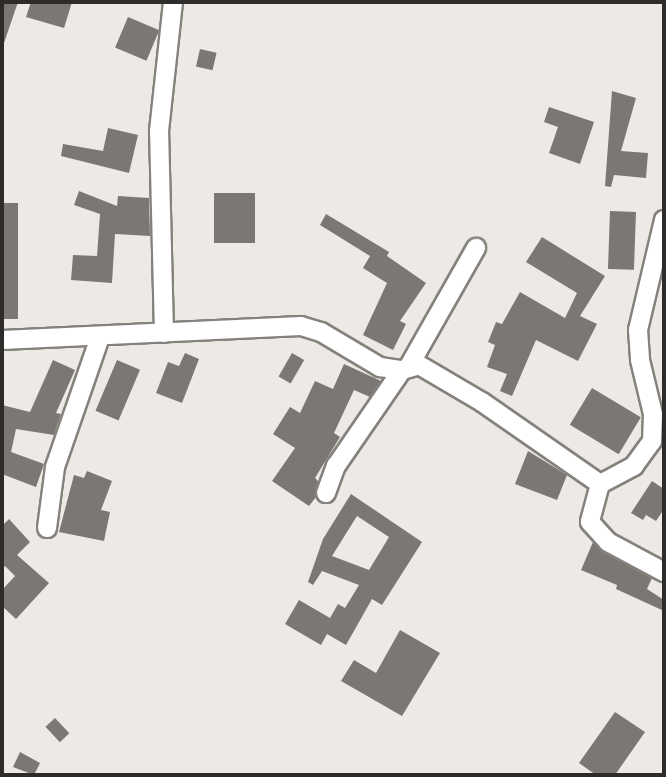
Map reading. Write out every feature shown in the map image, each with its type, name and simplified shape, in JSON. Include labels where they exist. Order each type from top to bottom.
[{"type":"street","points":[[164,333],[159,131],[173,2]]},
{"type":"street","points":[[664,220],[638,330],[640,360],[653,414],[652,441],[634,466],[600,484],[590,522],[608,542],[664,572]]},
{"type":"street","points":[[326,493],[336,466],[406,368],[476,248]]},
{"type":"street","points":[[2,340],[301,326],[321,332],[380,368],[419,365],[482,402],[600,484]]},
{"type":"street","points":[[47,528],[55,467],[100,337]]},
{"type":"building","points":[[2,2],[18,2],[4,43],[2,43]]},
{"type":"building","points":[[31,2],[72,2],[64,28],[26,17]]},
{"type":"building","points":[[128,17],[159,30],[146,61],[115,47]]},
{"type":"building","points":[[200,49],[217,53],[213,70],[196,67]]},
{"type":"building","points":[[612,91],[636,98],[621,151],[648,153],[646,178],[614,175],[611,187],[605,186]]},
{"type":"building","points":[[549,107],[594,122],[580,164],[549,153],[558,127],[544,122]]},
{"type":"building","points":[[108,128],[138,135],[129,173],[61,156],[63,144],[103,151]]},
{"type":"building","points":[[79,191],[117,206],[118,196],[149,198],[150,236],[115,234],[112,283],[71,280],[73,255],[97,256],[100,214],[74,205]]},
{"type":"building","points":[[214,193],[255,193],[255,243],[214,243]]},
{"type":"building","points":[[2,203],[18,203],[18,319],[2,319]]},
{"type":"building","points":[[610,211],[636,212],[634,270],[608,269]]},
{"type":"building","points":[[326,214],[389,252],[387,256],[426,283],[400,321],[406,324],[393,350],[363,335],[387,283],[363,268],[370,256],[320,225]]},
{"type":"building","points":[[542,237],[605,276],[580,316],[597,324],[578,361],[536,340],[512,396],[500,391],[507,374],[487,367],[495,345],[488,342],[496,322],[502,324],[520,292],[565,318],[577,293],[526,262]]},
{"type":"building","points":[[185,353],[199,359],[182,403],[156,393],[168,362],[179,366]]},
{"type":"building","points":[[292,353],[304,360],[291,383],[278,376]]},
{"type":"building","points":[[53,360],[75,370],[56,413],[61,414],[54,435],[16,429],[11,452],[44,464],[36,487],[2,474],[2,405],[30,412]]},
{"type":"building","points":[[117,360],[140,370],[119,420],[96,411]]},
{"type":"building","points":[[344,364],[381,381],[370,397],[354,390],[334,433],[340,437],[315,478],[318,481],[316,497],[309,506],[272,481],[295,448],[273,434],[290,407],[300,413],[315,381],[333,389]]},
{"type":"building","points":[[592,388],[641,417],[619,454],[570,425]]},
{"type":"building","points":[[528,451],[567,475],[557,500],[515,484]]},
{"type":"building","points":[[87,471],[112,481],[101,510],[110,512],[104,541],[59,532],[74,475],[84,478]]},
{"type":"building","points":[[652,481],[664,489],[664,509],[656,521],[646,515],[643,520],[631,513]]},
{"type":"building","points":[[351,494],[422,542],[382,605],[372,599],[346,645],[327,634],[321,645],[285,624],[299,600],[330,618],[338,604],[345,608],[359,585],[322,571],[313,585],[308,582],[323,539]],"holes":[[[357,516],[389,537],[369,570],[332,556]]]},
{"type":"building","points":[[9,519],[30,542],[17,555],[49,583],[16,619],[2,606],[2,590],[15,576],[5,566],[2,569],[2,526]]},
{"type":"building","points":[[593,542],[603,552],[652,578],[647,589],[664,600],[664,611],[616,589],[617,585],[581,570]]},
{"type":"building","points":[[400,630],[440,653],[402,716],[341,681],[354,660],[376,673]]},
{"type":"building","points":[[615,712],[645,732],[615,775],[596,775],[579,763]]},
{"type":"building","points":[[55,718],[69,733],[60,742],[45,727]]},
{"type":"building","points":[[20,752],[40,763],[34,775],[13,767]]}]
